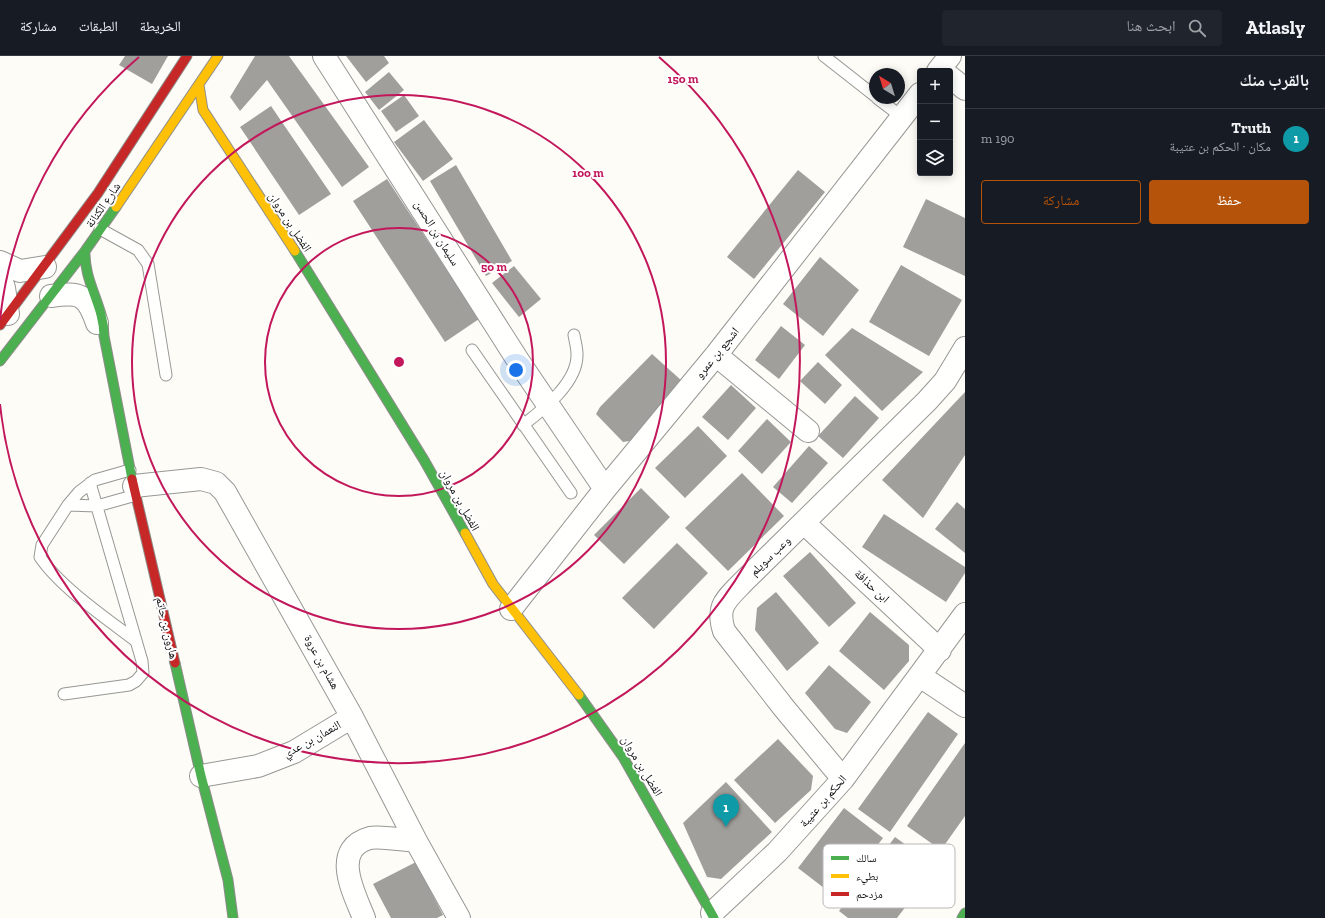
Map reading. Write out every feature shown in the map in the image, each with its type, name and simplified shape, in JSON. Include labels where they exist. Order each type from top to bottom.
[{"type":"street","name":"شارع الكنانة","points":[[4,320],[45,267],[143,128],[187,56]]},
{"type":"street","name":"شارع الكنانة","points":[[0,361],[85,251],[218,56]]},
{"type":"street","name":"سليمان بن الحسن","points":[[324,56],[548,406],[605,489]]},
{"type":"street","points":[[953,77],[965,88]]},
{"type":"street","name":"الفضل بن مروان","points":[[199,84],[202,104],[210,122],[286,237],[370,371],[424,460],[493,584],[586,704],[623,757],[713,916]]},
{"type":"street","name":"اشجع بن عمرو","points":[[511,609],[605,489],[716,355],[917,98]]},
{"type":"street","name":"هارون بن حاتم","points":[[85,251],[83,268],[85,276],[102,313],[104,336],[133,484],[201,776],[228,880],[233,918]]},
{"type":"street","points":[[0,262],[20,271],[45,267]]},
{"type":"street","points":[[0,275],[4,288],[4,320]]},
{"type":"street","name":"هارون بن حاتم","points":[[50,296],[74,294],[86,300],[90,305],[104,336]]},
{"type":"street","name":"وعب سويلم","points":[[843,779],[789,714],[724,631],[720,618],[721,607],[727,599],[927,401],[944,381],[965,348]]},
{"type":"street","points":[[716,355],[808,431]]},
{"type":"street","name":"هشام بن عروة","points":[[133,484],[201,479],[216,483],[225,492],[352,717],[416,841],[459,918]]},
{"type":"street","name":"ابن حذافة","points":[[804,523],[940,650]]},
{"type":"street","name":"الحكم بن عتيبة","points":[[713,916],[809,819],[843,779],[940,650],[965,614]]},
{"type":"street","points":[[920,676],[965,706]]},
{"type":"street","name":"النعمان بن عدي","points":[[201,776],[258,766],[287,755],[352,717]]},
{"type":"street","points":[[364,918],[348,876],[347,860],[355,846],[370,838],[416,841]]},
{"type":"street","points":[[962,918],[965,914]]},
{"type":"lane","points":[[824,56],[869,91]]},
{"type":"lane","points":[[885,104],[902,117]]},
{"type":"lane","points":[[100,230],[138,250],[148,264],[166,375]]},
{"type":"lane","points":[[523,425],[548,406],[573,374],[577,354],[574,336]]},
{"type":"lane","points":[[472,350],[571,493]]},
{"type":"lane","points":[[133,484],[90,483],[68,505],[42,545],[40,557],[48,568],[94,610],[136,641]]},
{"type":"lane","points":[[64,694],[129,685],[136,681],[143,673],[136,641],[90,483]]},
{"type":"lane","points":[[68,505],[97,506],[133,484]]},
{"type":"building","points":[[125,56],[168,56],[152,84],[119,65]]},
{"type":"building","points":[[255,56],[289,56],[369,167],[342,187],[267,80],[240,111],[230,97]]},
{"type":"building","points":[[346,56],[384,56],[389,63],[366,82]]},
{"type":"building","points":[[389,72],[404,90],[379,110],[365,92]]},
{"type":"building","points":[[404,95],[419,116],[396,132],[381,111]]},
{"type":"building","points":[[271,106],[331,194],[299,215],[240,127]]},
{"type":"building","points":[[424,120],[453,159],[423,181],[394,142]]},
{"type":"building","points":[[456,165],[512,261],[486,276],[430,181]]},
{"type":"building","points":[[798,170],[825,192],[754,279],[727,257]]},
{"type":"building","points":[[387,179],[479,319],[445,342],[353,201]]},
{"type":"building","points":[[926,199],[965,218],[965,276],[903,247]]},
{"type":"building","points":[[820,257],[859,290],[823,336],[783,304]]},
{"type":"building","points":[[901,265],[962,300],[929,356],[869,322]]},
{"type":"building","points":[[514,266],[541,299],[519,317],[492,283]]},
{"type":"building","points":[[781,326],[805,345],[779,379],[755,360]]},
{"type":"building","points":[[852,328],[923,372],[882,411],[825,355]]},
{"type":"building","points":[[652,354],[682,381],[637,440],[623,442],[596,414],[600,407]]},
{"type":"building","points":[[818,362],[842,385],[825,404],[800,381]]},
{"type":"building","points":[[731,385],[756,408],[728,440],[702,417]]},
{"type":"building","points":[[965,392],[965,455],[923,518],[882,480]]},
{"type":"building","points":[[855,396],[879,418],[843,458],[818,436]]},
{"type":"building","points":[[767,419],[791,442],[762,474],[738,451]]},
{"type":"building","points":[[698,426],[727,456],[685,498],[655,468]]},
{"type":"building","points":[[809,446],[828,463],[792,503],[773,487]]},
{"type":"building","points":[[742,473],[784,516],[728,571],[685,528]]},
{"type":"building","points":[[641,488],[670,517],[624,564],[594,535]]},
{"type":"building","points":[[957,502],[965,509],[965,553],[935,529]]},
{"type":"building","points":[[884,514],[965,567],[965,573],[946,602],[862,547]]},
{"type":"building","points":[[677,543],[708,573],[654,629],[622,598]]},
{"type":"building","points":[[810,552],[856,603],[829,627],[783,576]]},
{"type":"building","points":[[776,592],[819,643],[787,671],[755,630],[757,608]]},
{"type":"building","points":[[870,612],[909,645],[909,661],[884,690],[839,651]]},
{"type":"building","points":[[829,665],[871,702],[847,733],[835,729],[805,693]]},
{"type":"building","points":[[928,712],[958,734],[890,832],[858,809]]},
{"type":"building","points":[[778,739],[813,776],[811,790],[775,823],[734,780]]},
{"type":"building","points":[[965,743],[965,816],[945,844],[932,844],[907,826]]},
{"type":"building","points":[[726,782],[772,832],[721,879],[707,877],[683,823]]},
{"type":"building","points":[[844,808],[883,838],[878,844],[823,844],[823,887],[798,868]]},
{"type":"building","points":[[895,837],[905,844],[890,844]]},
{"type":"building","points":[[416,862],[443,915],[437,918],[391,918],[373,884]]},
{"type":"building","points":[[841,908],[905,908],[897,918],[848,918],[839,911]]},
{"type":"traffic: fast","points":[[0,361],[85,251],[116,207]]},
{"type":"traffic: fast","points":[[85,251],[88,273],[101,314],[132,479]]},
{"type":"traffic: fast","points":[[295,251],[424,460],[465,533]]},
{"type":"traffic: fast","points":[[175,663],[201,776],[228,880],[233,918]]},
{"type":"traffic: fast","points":[[579,695],[623,757],[714,918]]},
{"type":"traffic: fast","points":[[962,918],[965,913]]},
{"type":"traffic: slow","points":[[116,207],[218,56]]},
{"type":"traffic: slow","points":[[199,85],[203,110],[295,251]]},
{"type":"traffic: slow","points":[[465,533],[493,584],[579,695]]},
{"type":"traffic: jam","points":[[0,325],[98,193],[187,56]]},
{"type":"traffic: jam","points":[[132,479],[175,663]]},
{"type":"place","name":"Truth","points":[[726,827]]}]
